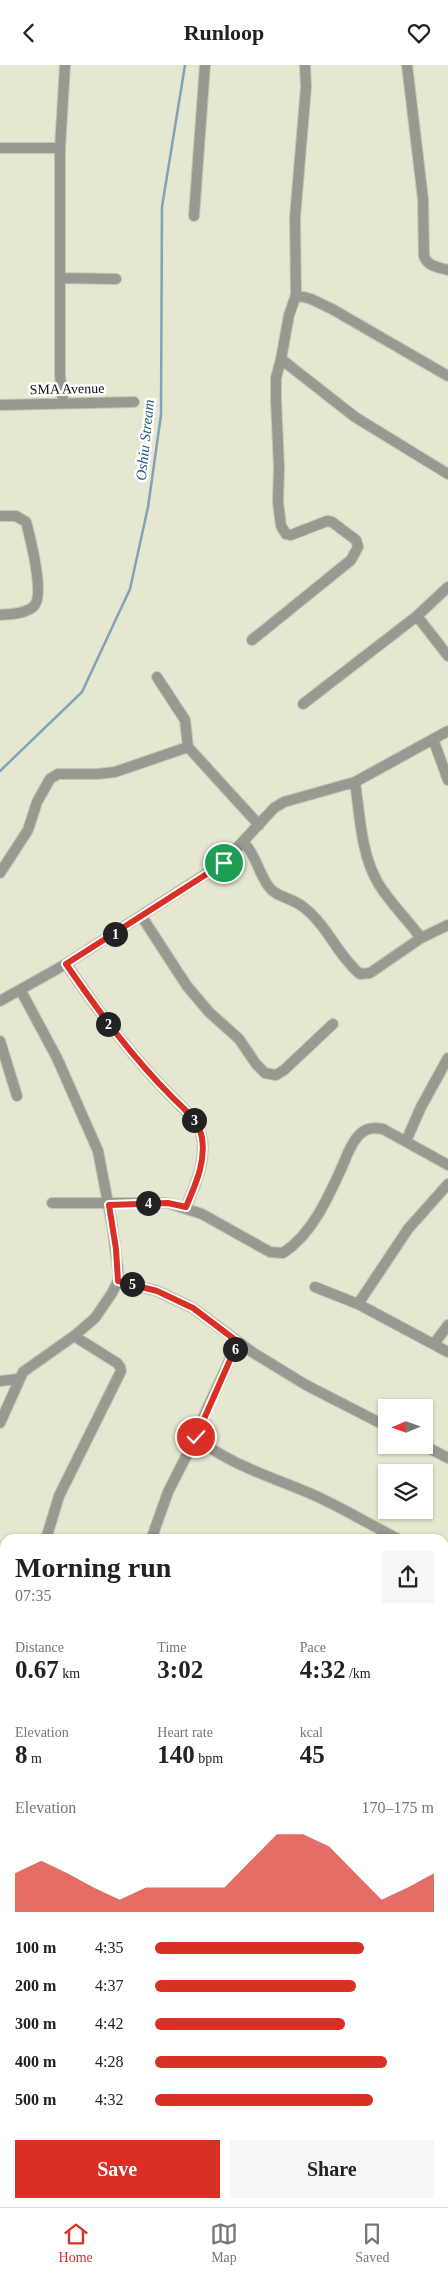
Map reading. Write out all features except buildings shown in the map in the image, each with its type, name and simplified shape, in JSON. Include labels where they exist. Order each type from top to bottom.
[{"type":"street","points":[[63,403],[60,375],[60,148],[65,65]]},
{"type":"street","points":[[194,216],[205,65]]},
{"type":"street","points":[[252,640],[351,560],[358,547],[356,540],[332,522],[328,521],[291,535],[286,534],[280,526],[278,502],[280,467],[276,379],[289,315],[296,295],[296,218],[305,65]]},
{"type":"street","points":[[406,65],[423,199],[424,257],[426,262],[432,266],[448,270]]},
{"type":"street","points":[[0,148],[60,148]]},
{"type":"street","points":[[60,278],[116,279]]},
{"type":"street","points":[[296,295],[311,299],[332,309],[448,376]]},
{"type":"street","points":[[281,359],[355,417],[448,474]]},
{"type":"street","name":"SMA Avenue","points":[[0,405],[134,402]]},
{"type":"street","points":[[0,516],[16,516],[26,522],[35,557],[37,598],[35,606],[27,611],[0,615]]},
{"type":"street","points":[[303,704],[417,617],[448,587]]},
{"type":"street","points":[[417,617],[448,656]]},
{"type":"street","points":[[157,677],[185,720],[188,747],[259,825]]},
{"type":"street","points":[[0,1001],[21,991],[66,964],[224,863],[274,808],[284,802],[354,782],[448,731]]},
{"type":"street","points":[[433,739],[448,780]]},
{"type":"street","points":[[0,873],[28,830],[37,802],[50,779],[58,774],[115,772],[188,747]]},
{"type":"street","points":[[354,782],[363,839],[374,875],[385,893],[422,938]]},
{"type":"street","points":[[244,843],[256,857],[269,887],[274,892],[302,905],[315,917],[351,966],[360,974],[370,973],[422,938],[448,925]]},
{"type":"street","points":[[142,917],[187,986],[209,1012],[238,1039],[265,1073],[276,1075],[284,1070],[333,1024]]},
{"type":"street","points":[[66,964],[133,1057],[193,1119],[202,1135],[203,1153],[200,1171],[186,1207]]},
{"type":"street","points":[[0,1423],[18,1379],[23,1372],[74,1336],[105,1306],[118,1281],[116,1249],[98,1151],[58,1058],[21,991]]},
{"type":"street","points":[[0,1041],[17,1095]]},
{"type":"street","points":[[406,1141],[421,1107],[448,1058]]},
{"type":"street","points":[[52,1203],[109,1205],[168,1203],[186,1207],[270,1252],[283,1253],[299,1240],[316,1219],[348,1153],[364,1131],[373,1128],[383,1129],[448,1165]]},
{"type":"street","points":[[358,1304],[408,1229],[448,1184]]},
{"type":"street","points":[[118,1281],[157,1291],[193,1308],[238,1342],[306,1385],[378,1422]]},
{"type":"street","points":[[315,1287],[358,1304],[448,1352]]},
{"type":"street","points":[[434,1344],[448,1325]]},
{"type":"street","points":[[48,1534],[59,1496],[121,1371],[117,1363],[74,1336]]},
{"type":"street","points":[[153,1534],[168,1492],[196,1437],[238,1342]]},
{"type":"street","points":[[0,1381],[18,1379]]},
{"type":"street","points":[[196,1437],[204,1444],[237,1462],[317,1497],[388,1534]]},
{"type":"street","points":[[433,1450],[448,1458]]},
{"type":"waterway","name":"Oshiu Stream","points":[[0,771],[82,692],[130,589],[148,507],[161,415],[162,207],[185,65]]},
{"type":"route","points":[[196,1437],[238,1342],[193,1308],[157,1291],[118,1281],[116,1249],[109,1205],[168,1203],[186,1207],[200,1171],[203,1153],[202,1135],[193,1119],[133,1057],[66,964],[224,863]]}]
